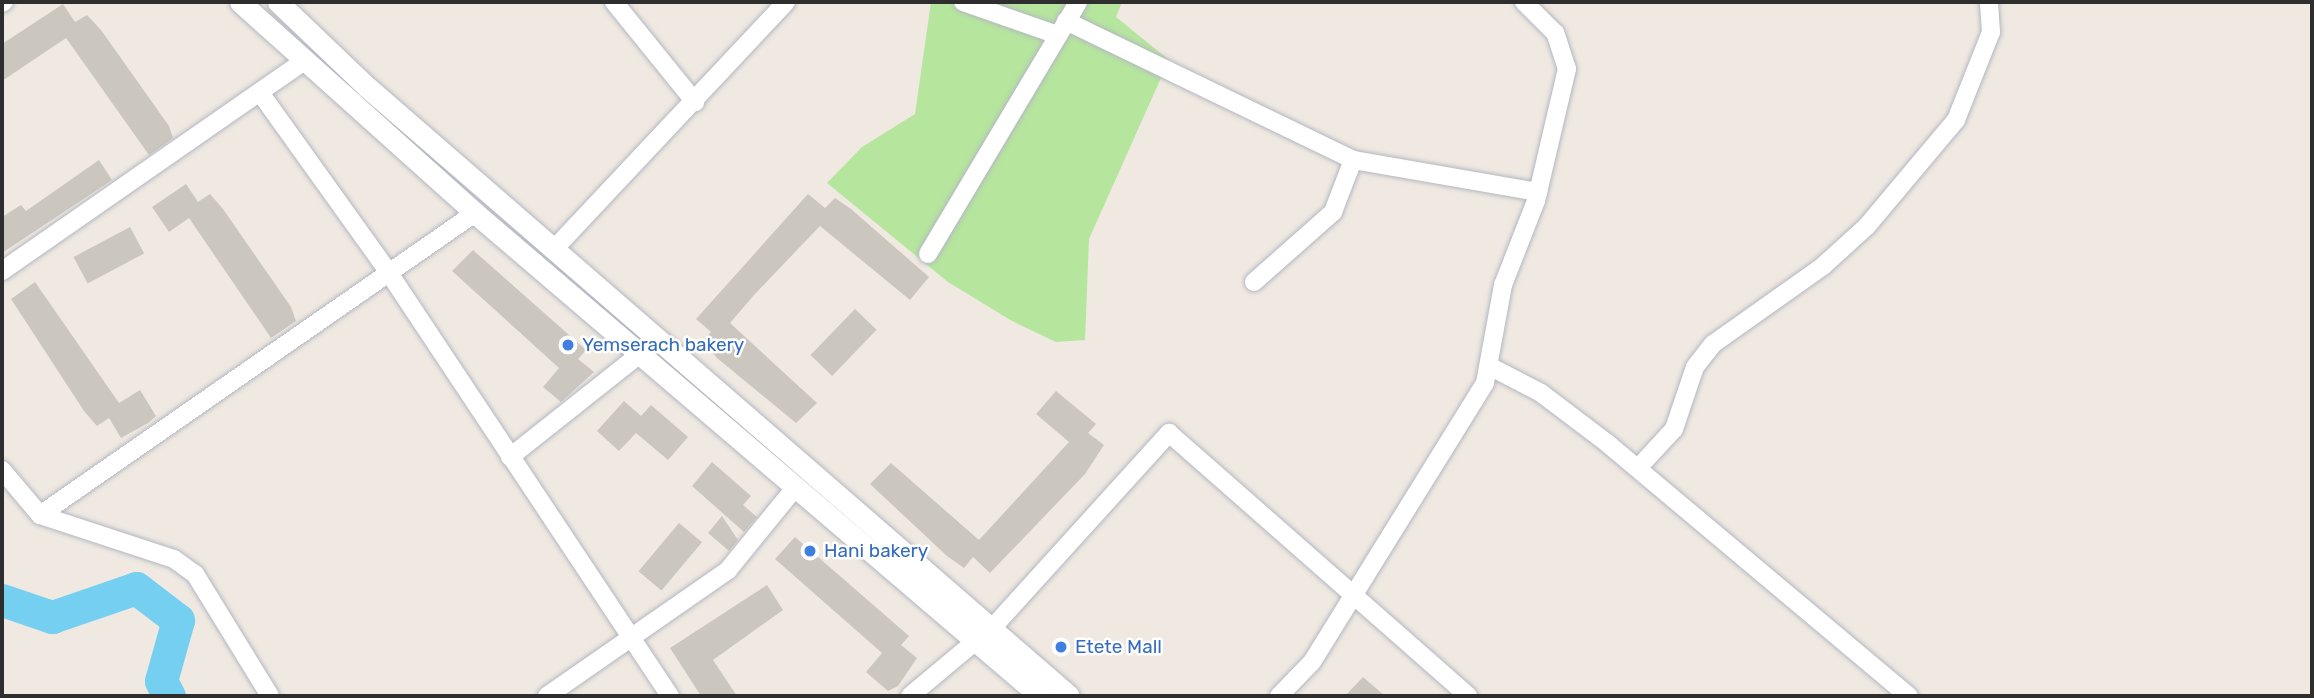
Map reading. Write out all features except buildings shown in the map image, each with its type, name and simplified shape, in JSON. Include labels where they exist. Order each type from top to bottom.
[{"type":"street","points":[[240,2],[302,63],[475,213],[588,306],[794,489],[977,640],[1040,696]]},
{"type":"street","points":[[278,2],[604,290],[994,626],[1069,696]]},
{"type":"street","points":[[614,2],[695,102]]},
{"type":"street","points":[[556,247],[786,2]]},
{"type":"street","points":[[963,2],[1062,28],[1353,160],[1538,192]]},
{"type":"street","points":[[928,254],[1078,2]]},
{"type":"street","points":[[1279,696],[1312,662],[1491,368],[1503,285],[1538,192],[1567,69],[1555,33],[1524,2]]},
{"type":"street","points":[[1637,468],[1674,429],[1695,367],[1713,344],[1841,250],[1906,186],[1956,120],[1990,32],[1989,2]]},
{"type":"street","points":[[2,271],[261,94],[302,63]]},
{"type":"street","points":[[261,94],[389,273],[670,696]]},
{"type":"street","points":[[1254,282],[1333,212],[1353,160]]},
{"type":"street","points":[[40,515],[475,213]]},
{"type":"street","points":[[588,306],[604,290]]},
{"type":"street","points":[[510,457],[641,353]]},
{"type":"street","points":[[1491,368],[1541,393],[1637,468],[1909,696]]},
{"type":"street","points":[[994,626],[1169,433],[1468,696]]},
{"type":"street","points":[[2,470],[40,515],[174,559],[195,574],[270,696]]},
{"type":"street","points":[[547,696],[728,570],[794,489]]},
{"type":"street","points":[[910,696],[977,640]]},
{"type":"green space","points":[[931,2],[1122,2],[1116,17],[1169,60],[1089,239],[1085,340],[1056,342],[1012,321],[948,282],[827,183],[862,147],[915,114]]},
{"type":"waterway","points":[[2,600],[52,617],[136,588],[178,620],[161,681],[169,696]]},
{"type":"place","name":"Yemserach bakery","points":[[568,345]]},
{"type":"place","name":"Hani bakery","points":[[810,551]]},
{"type":"place","name":"Etete Mall","points":[[1061,647]]}]
